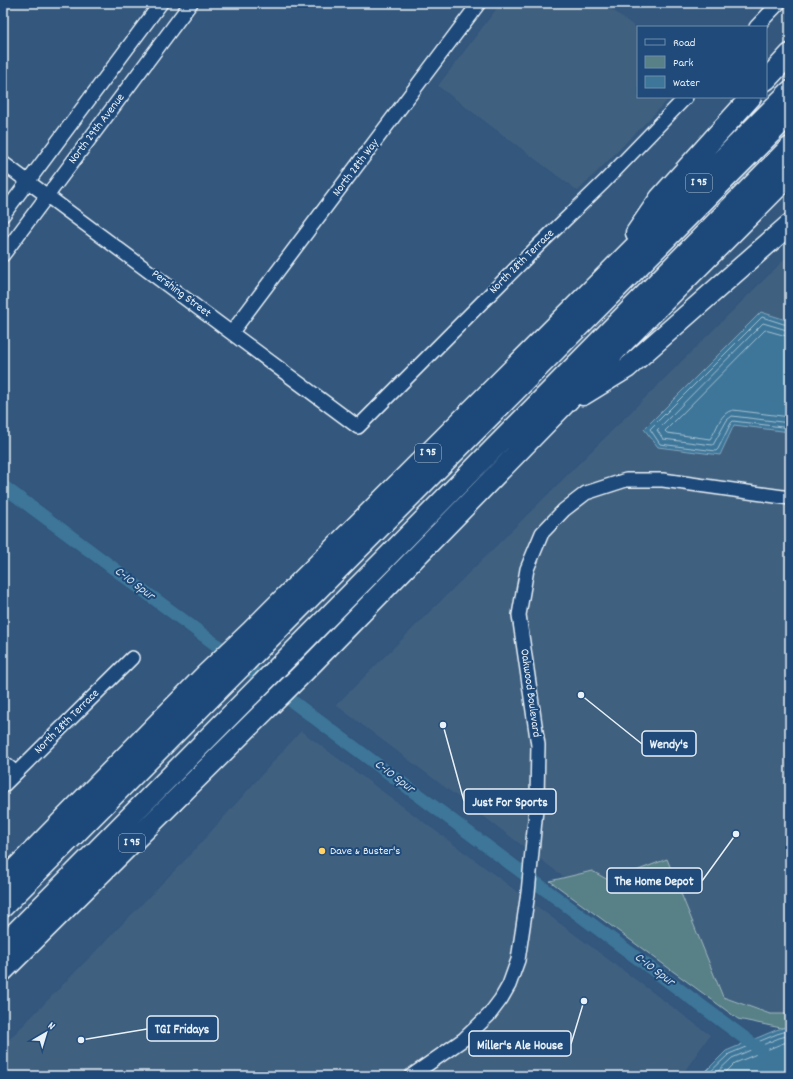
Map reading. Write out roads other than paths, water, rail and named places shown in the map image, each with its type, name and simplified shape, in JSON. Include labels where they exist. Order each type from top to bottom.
[{"type":"highway","points":[[767,79],[790,54]]},
{"type":"highway","name":"I 95","points":[[3,880],[205,675],[257,638],[607,273],[790,91]]},
{"type":"highway","points":[[607,273],[660,198],[750,98]]},
{"type":"highway","points":[[3,907],[225,685],[257,638],[790,114]]},
{"type":"highway","points":[[3,945],[790,147]]},
{"type":"highway","name":"I 95","points":[[3,971],[305,671],[620,346],[790,175]]},
{"type":"highway","points":[[562,407],[627,368],[790,224]]},
{"type":"highway","points":[[3,863],[41,828],[70,813]]},
{"type":"street","name":"North 29th Avenue","points":[[3,215],[161,3]]},
{"type":"street","name":"North 29th Avenue","points":[[3,255],[191,3]]},
{"type":"street","name":"North 28th Way","points":[[232,332],[479,3]]},
{"type":"street","points":[[757,26],[779,3]]},
{"type":"street","name":"North 28th Terrace","points":[[358,427],[540,244],[604,182],[685,98]]},
{"type":"street","name":"Pershing Street","points":[[3,163],[358,427]]},
{"type":"street","name":"Oakwood Boulevard","points":[[411,1076],[464,1039],[489,1015],[509,986],[518,960],[528,893],[537,799],[538,745],[520,615],[527,569],[542,533],[564,510],[586,493],[626,480],[663,480],[790,498]]},
{"type":"street","name":"North 28th Terrace","points":[[3,786],[132,658]]},
{"type":"street","points":[[3,762],[16,773]]},
{"type":"water","points":[[761,312],[786,320],[790,323],[790,432],[734,425],[720,455],[658,447],[644,429]]},
{"type":"water","points":[[790,1026],[790,1076],[701,1076],[726,1051],[776,1030]]},
{"type":"waterway","name":"C-10 Spur","points":[[3,486],[762,1051]]},
{"type":"place","name":"Wendy's","points":[[581,695]]},
{"type":"place","name":"Just For Sports","points":[[443,725]]},
{"type":"place","name":"The Home Depot","points":[[736,834]]},
{"type":"place","name":"Dave & Buster's","points":[[322,851]]},
{"type":"place","name":"Miller's Ale House","points":[[584,1001]]},
{"type":"place","name":"TGI Fridays","points":[[81,1040]]}]
